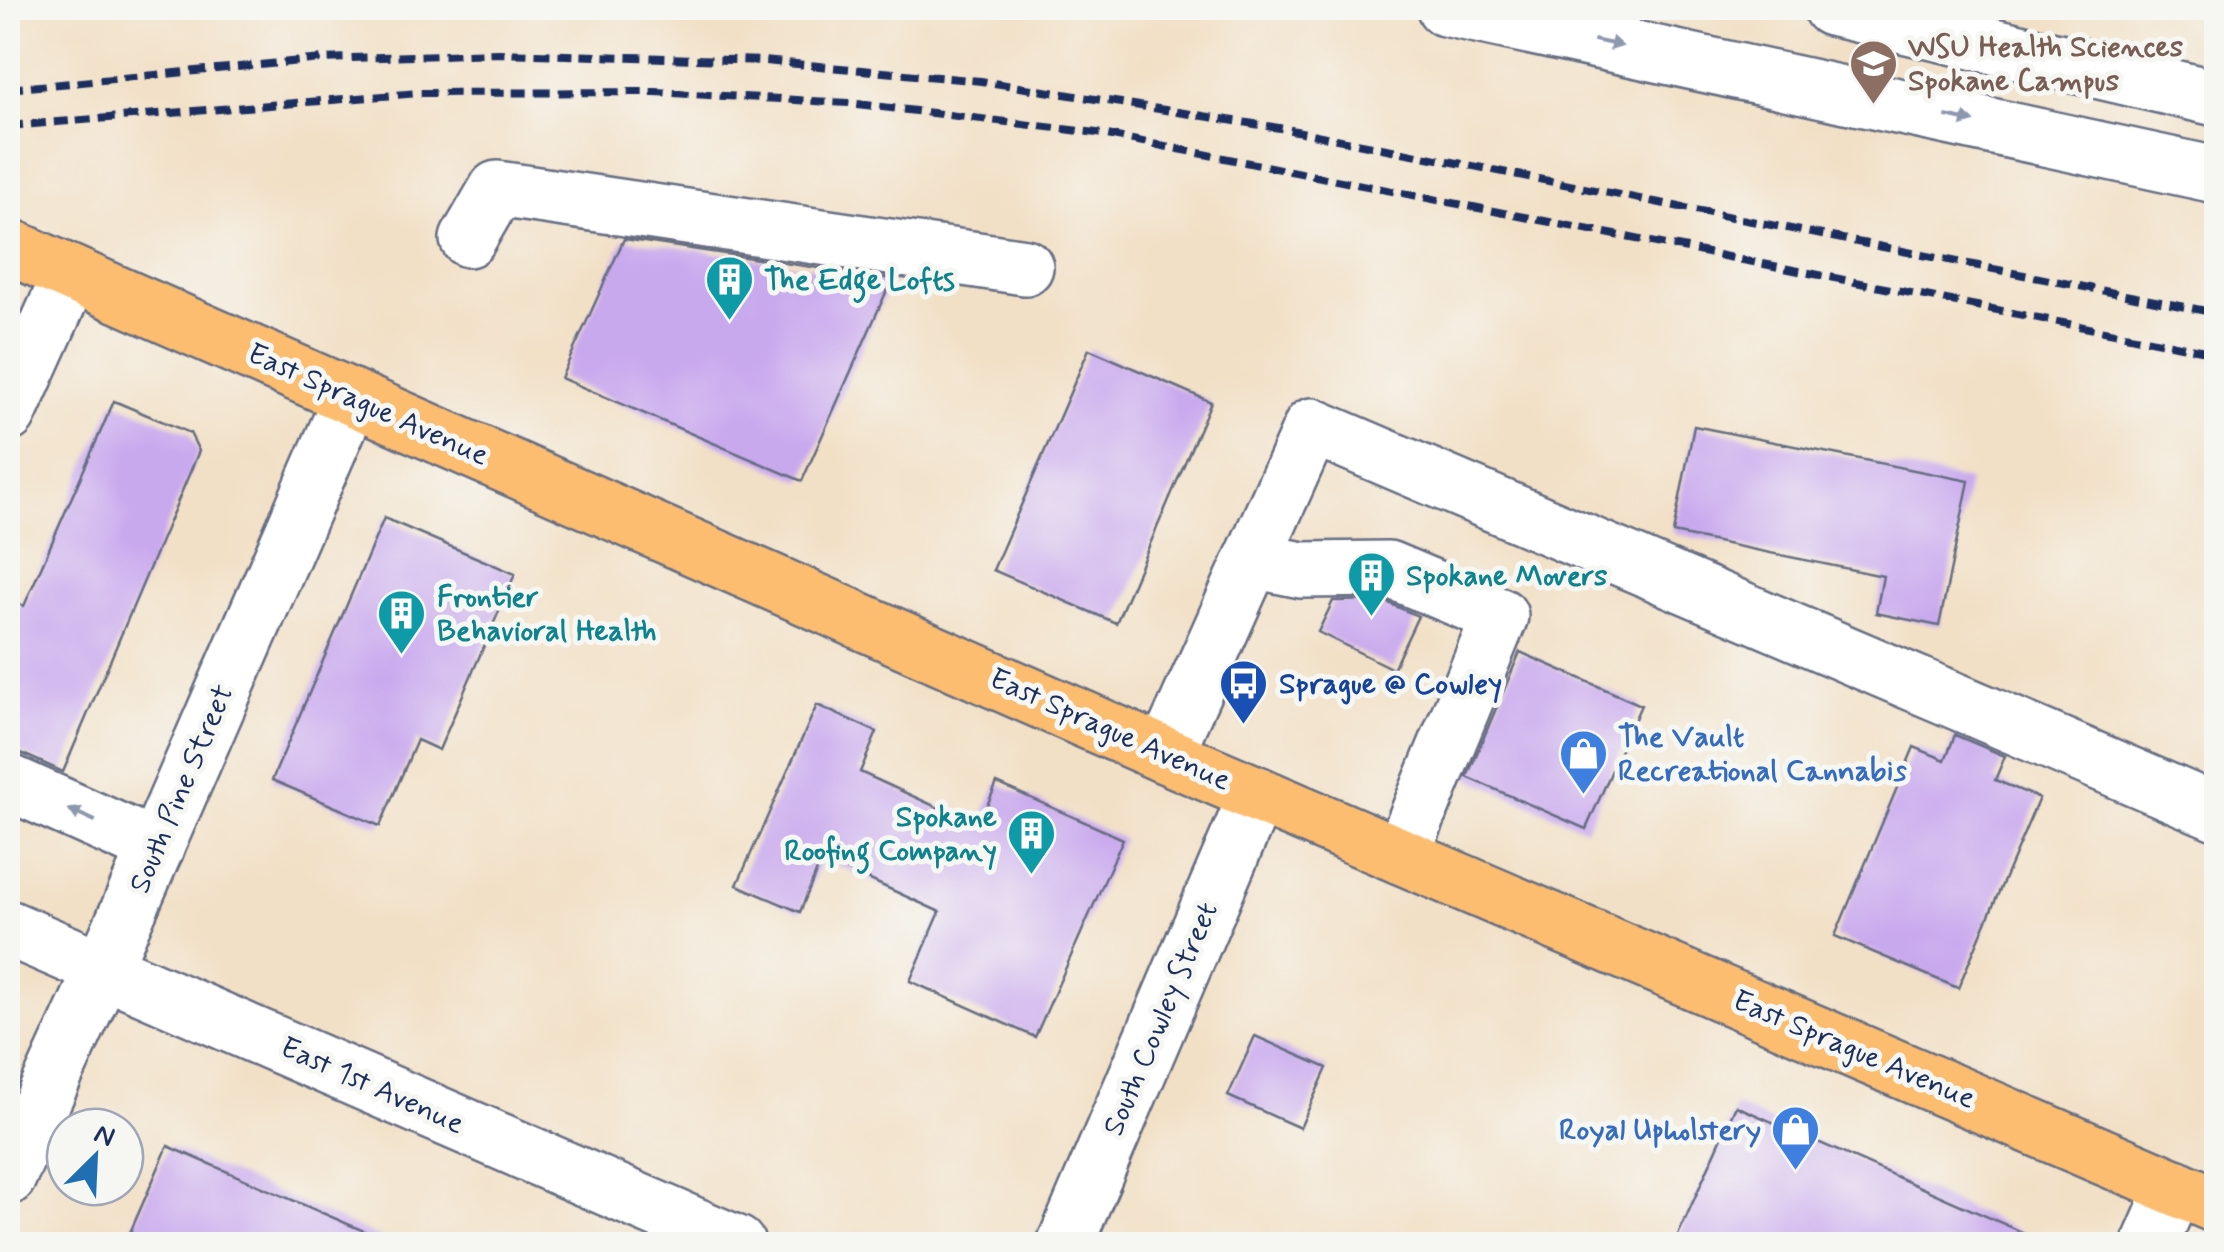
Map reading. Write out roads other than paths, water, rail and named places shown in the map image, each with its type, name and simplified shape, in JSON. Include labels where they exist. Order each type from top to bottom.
[{"type":"main road","name":"East Sprague Avenue","points":[[30,259],[1165,756],[2196,1196]]},
{"type":"street","points":[[1445,8],[2216,175]]},
{"type":"street","points":[[1831,8],[2216,98]]},
{"type":"street","points":[[468,239],[496,189],[1025,267]]},
{"type":"street","points":[[8,414],[30,259]]},
{"type":"street","name":"South Pine Street","points":[[8,1177],[103,969],[351,398]]},
{"type":"street","points":[[1165,756],[1312,426],[2216,812]]},
{"type":"street","points":[[1252,560],[1302,570],[1388,569],[1500,616],[1400,856]]},
{"type":"street","points":[[8,782],[156,848]]},
{"type":"street","name":"South Cowley Street","points":[[1065,1244],[1257,794]]},
{"type":"street","name":"East 1st Avenue","points":[[8,928],[737,1244]]},
{"type":"street","points":[[2150,1244],[2196,1196]]},
{"type":"railway","points":[[8,89],[322,59],[499,53],[764,61],[981,81],[1286,129],[2216,313]]},
{"type":"railway","points":[[8,126],[420,93],[655,92],[849,103],[1097,133],[2216,353]]},
{"type":"place","name":"WSU Health Sciences Spokane Campus","points":[[1873,106]]},
{"type":"place","name":"The Edge Lofts","points":[[729,322]]},
{"type":"place","name":"Spokane Movers","points":[[1371,618]]},
{"type":"place","name":"Frontier Behavioral Health","points":[[402,656]]},
{"type":"place","name":"Sprague @ Cowley","points":[[1244,726]]},
{"type":"place","name":"The Vault Recreational Cannabis","points":[[1583,796]]},
{"type":"place","name":"Spokane Roofing Company","points":[[1032,876]]},
{"type":"place","name":"Royal Upholstery","points":[[1796,1172]]}]
